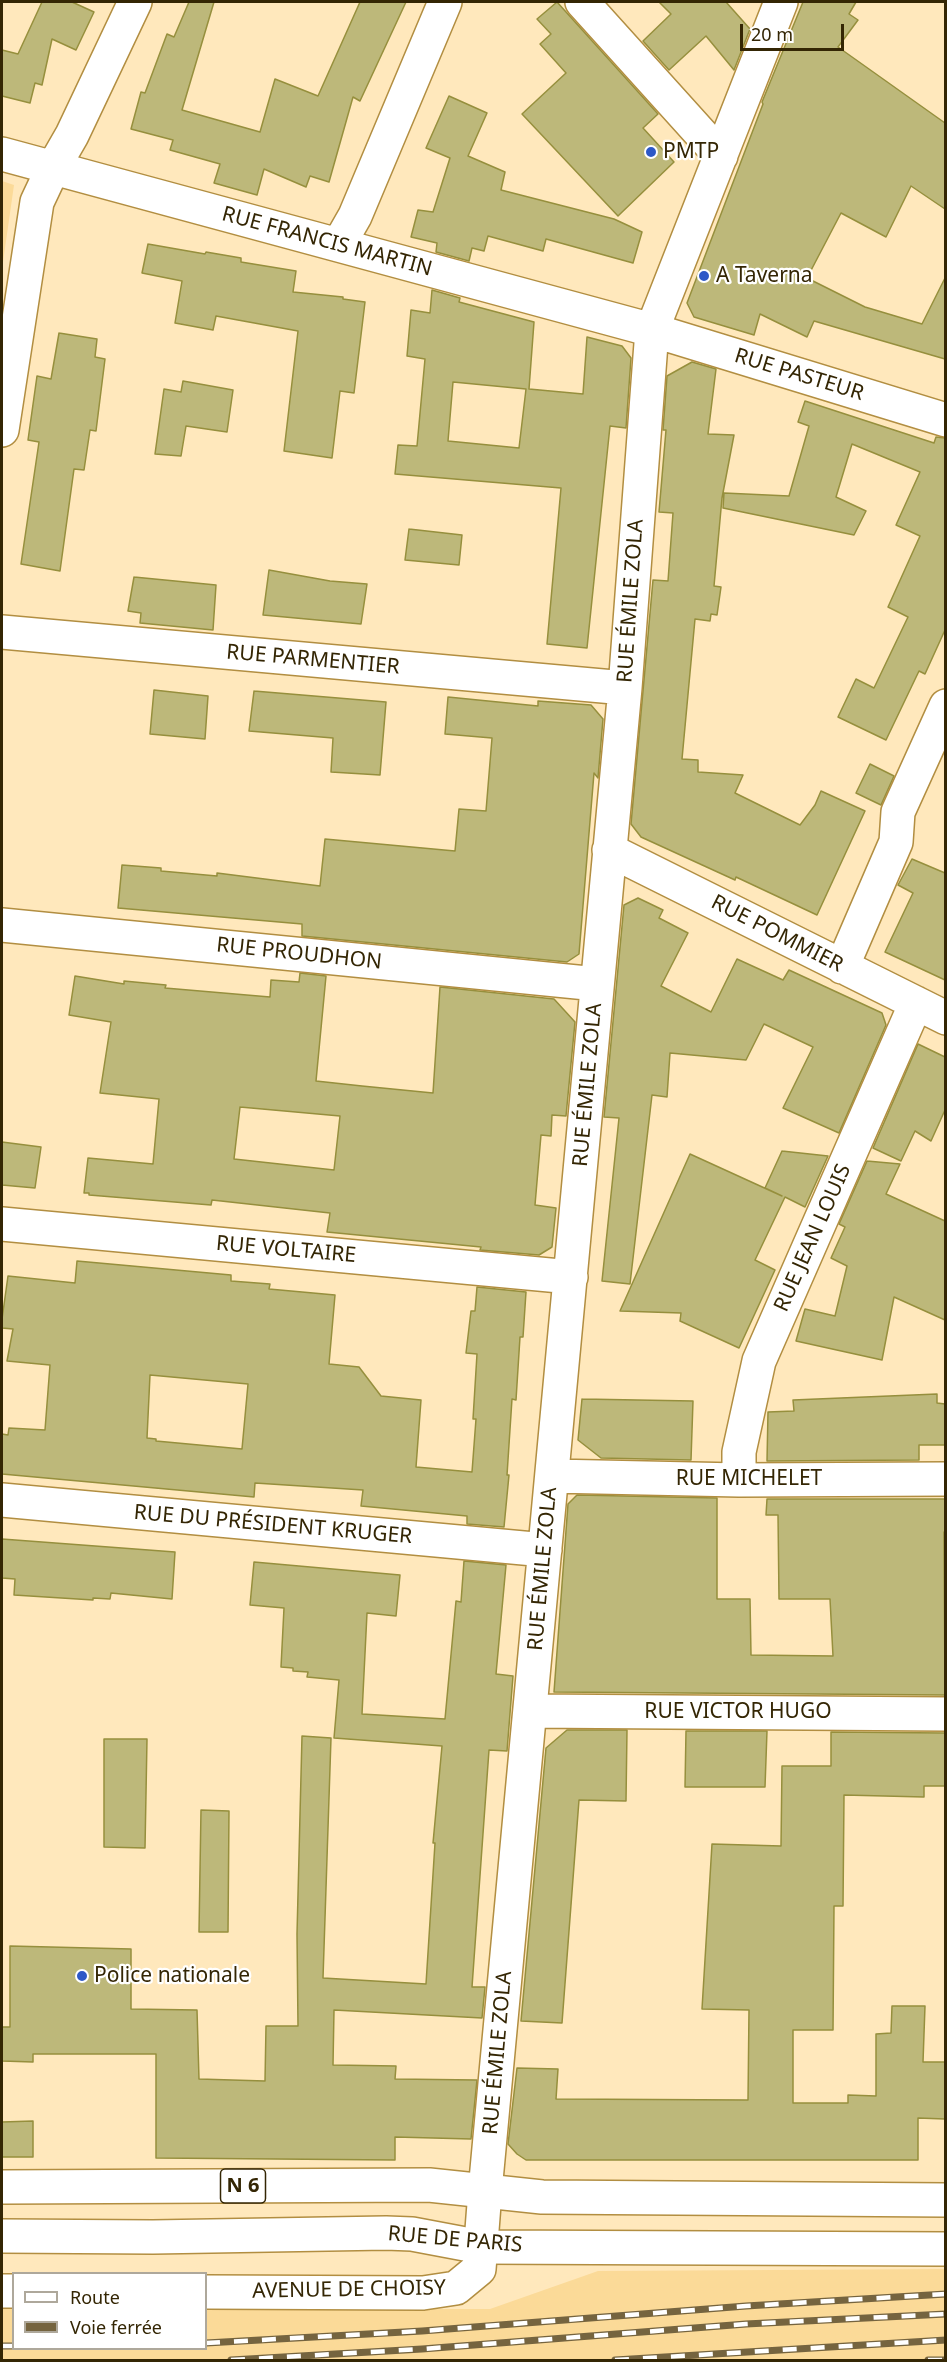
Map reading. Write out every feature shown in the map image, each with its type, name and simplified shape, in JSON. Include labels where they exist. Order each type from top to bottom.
[{"type":"street","points":[[2,430],[37,202],[72,135],[135,2]]},
{"type":"street","points":[[339,244],[355,216],[445,2]]},
{"type":"street","points":[[582,2],[721,156]]},
{"type":"street","name":"RUE ÉMILE ZOLA","points":[[485,2191],[625,688],[652,330],[781,2]]},
{"type":"street","name":"RUE FRANCIS MARTIN","points":[[2,154],[652,330]]},
{"type":"street","name":"RUE PASTEUR","points":[[652,330],[945,420]]},
{"type":"street","name":"RUE PARMENTIER","points":[[2,632],[625,688]]},
{"type":"street","points":[[842,967],[896,842],[898,812],[945,706]]},
{"type":"street","name":"RUE POMMIER","points":[[609,850],[945,1018]]},
{"type":"street","name":"RUE PROUDHON","points":[[2,925],[597,984]]},
{"type":"street","name":"RUE JEAN LOUIS","points":[[739,1480],[739,1452],[759,1361],[916,1003]]},
{"type":"street","name":"RUE VOLTAIRE","points":[[2,1224],[571,1277]]},
{"type":"street","name":"RUE MICHELET","points":[[552,1476],[739,1480],[945,1479]]},
{"type":"street","name":"RUE DU PRÉSIDENT KRUGER","points":[[2,1500],[545,1550]]},
{"type":"street","name":"RUE VICTOR HUGO","points":[[530,1711],[945,1714]]},
{"type":"street","name":"N 6","points":[[2,2187],[429,2185],[542,2197],[945,2200]]},
{"type":"street","name":"AVENUE DE CHOISY","points":[[207,2292],[423,2293],[456,2288],[479,2269],[485,2191]]},
{"type":"street","name":"RUE DE PARIS","points":[[2,2236],[153,2237],[386,2233],[412,2234],[481,2247],[945,2249]]},
{"type":"shaded area","points":[[2,181],[14,185],[2,269]]},
{"type":"shaded area","points":[[945,2269],[945,2360],[2,2360],[2,2309],[12,2309],[12,2350],[207,2350],[207,2309],[490,2309],[598,2271]]},
{"type":"building","points":[[42,2],[72,2],[94,12],[76,50],[52,39],[42,85],[35,83],[30,103],[2,96],[2,50],[18,54]]},
{"type":"building","points":[[189,2],[214,2],[182,110],[260,132],[275,79],[318,96],[360,2],[406,2],[360,101],[353,97],[329,182],[310,176],[306,187],[264,169],[257,195],[214,183],[220,164],[170,150],[173,140],[131,129],[141,92],[145,93],[167,34],[174,37]]},
{"type":"building","points":[[557,2],[658,114],[643,128],[674,162],[618,216],[522,114],[566,73],[540,44],[551,34],[537,19]]},
{"type":"building","points":[[659,2],[726,2],[750,29],[734,70],[706,36],[669,70],[643,41],[671,14]]},
{"type":"building","points":[[803,2],[856,2],[849,14],[858,20],[838,47],[945,123],[945,209],[911,186],[886,237],[841,213],[807,278],[865,307],[922,324],[945,278],[945,359],[814,321],[807,337],[760,314],[754,335],[694,317],[687,303],[762,102]]},
{"type":"building","points":[[449,96],[487,113],[468,156],[505,172],[501,190],[614,219],[642,232],[633,263],[546,239],[543,251],[488,236],[484,251],[472,248],[469,261],[436,252],[437,243],[411,237],[418,210],[433,212],[450,158],[426,148]]},
{"type":"building","points":[[148,244],[241,258],[241,262],[296,271],[293,292],[343,297],[343,299],[365,302],[354,393],[340,391],[332,458],[284,451],[298,331],[216,316],[213,330],[175,323],[182,281],[142,273]]},
{"type":"building","points":[[432,290],[460,298],[459,302],[534,322],[529,389],[583,394],[587,337],[622,346],[631,358],[626,428],[610,426],[587,648],[547,644],[561,488],[395,474],[398,445],[417,446],[425,359],[407,356],[411,310],[430,313]],"holes":[[[453,382],[526,389],[519,448],[448,441]]]},
{"type":"building","points":[[59,333],[97,339],[95,357],[105,359],[96,431],[90,430],[84,470],[74,469],[60,571],[21,564],[39,442],[28,440],[37,376],[51,379]]},
{"type":"building","points":[[692,362],[716,369],[708,434],[734,435],[722,498],[714,586],[721,587],[717,615],[711,614],[710,621],[695,619],[682,759],[698,760],[698,772],[743,775],[735,793],[800,825],[815,805],[821,791],[865,811],[817,915],[736,877],[735,880],[641,837],[631,824],[653,580],[668,581],[673,513],[659,512],[666,430],[663,430],[667,376]]},
{"type":"building","points":[[183,381],[233,390],[227,432],[186,426],[181,456],[155,454],[164,389],[181,392]]},
{"type":"building","points":[[805,401],[934,443],[936,437],[945,438],[945,630],[925,674],[919,671],[886,740],[838,717],[856,679],[874,688],[908,617],[888,607],[920,536],[896,525],[920,472],[852,444],[836,497],[866,511],[854,535],[723,508],[724,493],[789,496],[809,426],[798,422]]},
{"type":"building","points":[[409,529],[462,535],[459,565],[405,560]]},
{"type":"building","points":[[269,570],[330,581],[367,584],[361,624],[263,615]]},
{"type":"building","points":[[134,577],[216,585],[213,630],[140,623],[141,613],[128,611]]},
{"type":"building","points":[[154,690],[208,696],[205,739],[150,734]]},
{"type":"building","points":[[254,691],[386,702],[380,775],[331,772],[333,738],[249,731]]},
{"type":"building","points":[[448,697],[538,706],[538,701],[591,705],[603,719],[598,778],[594,773],[579,954],[567,962],[302,936],[302,924],[118,908],[122,865],[217,876],[217,873],[320,886],[325,839],[455,851],[459,809],[486,811],[492,738],[445,734]]},
{"type":"building","points":[[870,764],[894,776],[881,805],[856,793]]},
{"type":"building","points":[[912,859],[945,873],[945,980],[885,952],[913,893],[898,885]]},
{"type":"building","points":[[638,898],[663,910],[659,918],[688,933],[661,986],[711,1012],[737,959],[783,980],[789,970],[882,1013],[886,1025],[839,1133],[783,1108],[813,1047],[764,1024],[746,1060],[670,1053],[667,1097],[652,1095],[630,1284],[602,1281],[619,1118],[604,1117],[624,905]]},
{"type":"building","points":[[300,973],[326,976],[316,1081],[433,1093],[440,987],[554,999],[575,1022],[566,1116],[552,1115],[551,1136],[541,1135],[535,1205],[556,1208],[552,1247],[539,1255],[480,1250],[481,1247],[327,1232],[330,1213],[212,1200],[211,1205],[84,1193],[88,1158],[153,1164],[159,1099],[100,1093],[111,1022],[69,1015],[75,976],[124,984],[124,981],[166,985],[165,988],[270,997],[271,980],[299,982]],"holes":[[[240,1107],[340,1116],[334,1170],[234,1159]]]},
{"type":"building","points":[[918,1044],[945,1057],[945,1110],[931,1141],[915,1131],[901,1161],[873,1148]]},
{"type":"building","points":[[2,1142],[41,1147],[35,1188],[2,1185]]},
{"type":"building","points":[[782,1151],[828,1156],[805,1207],[785,1197],[755,1260],[775,1270],[739,1348],[680,1321],[681,1313],[620,1311],[690,1154],[782,1196],[765,1188]]},
{"type":"building","points":[[867,1161],[900,1164],[886,1194],[945,1221],[945,1320],[894,1297],[882,1360],[796,1341],[805,1309],[835,1316],[847,1266],[831,1258],[845,1227],[839,1224]]},
{"type":"building","points":[[77,1261],[231,1275],[231,1281],[270,1284],[269,1289],[335,1295],[329,1364],[359,1367],[381,1396],[421,1400],[416,1467],[472,1472],[477,1354],[466,1353],[471,1311],[475,1311],[477,1287],[526,1292],[523,1337],[520,1337],[516,1400],[512,1399],[504,1527],[467,1524],[467,1516],[361,1506],[363,1490],[255,1483],[254,1497],[2,1474],[2,1434],[8,1435],[9,1428],[45,1430],[50,1365],[7,1361],[13,1329],[2,1328],[8,1276],[75,1283]],"holes":[[[150,1375],[248,1384],[242,1449],[156,1441],[156,1439],[147,1438]]]},
{"type":"building","points":[[937,1394],[937,1403],[945,1404],[945,1445],[919,1445],[919,1460],[767,1461],[768,1412],[794,1411],[793,1400]]},
{"type":"building","points":[[582,1399],[693,1401],[691,1460],[601,1458],[578,1440]]},
{"type":"building","points":[[577,1495],[717,1498],[717,1599],[750,1599],[751,1655],[833,1656],[830,1599],[779,1599],[778,1515],[766,1515],[767,1499],[945,1499],[945,1695],[554,1692],[568,1504]]},
{"type":"building","points":[[2,1539],[175,1552],[172,1599],[111,1593],[110,1599],[93,1598],[93,1600],[14,1595],[15,1579],[2,1578]]},
{"type":"building","points":[[464,1561],[506,1565],[496,1674],[513,1676],[507,1751],[489,1750],[472,1987],[485,1987],[482,2018],[334,2010],[333,2065],[396,2066],[395,2079],[477,2080],[471,2139],[395,2137],[395,2160],[156,2158],[156,2054],[33,2054],[33,2062],[2,2061],[2,2027],[10,2027],[10,1946],[131,1949],[131,2009],[197,2010],[199,2079],[265,2081],[266,2026],[298,2026],[297,1934],[302,1736],[331,1738],[323,1978],[426,1984],[435,1843],[433,1843],[442,1746],[334,1738],[339,1680],[307,1677],[308,1672],[281,1667],[284,1608],[250,1605],[254,1562],[400,1575],[396,1616],[367,1613],[362,1714],[445,1719],[456,1601],[461,1602]]},
{"type":"building","points":[[567,1730],[627,1730],[626,1801],[579,1800],[562,2023],[521,2021],[546,1748]]},
{"type":"building","points":[[686,1731],[767,1731],[765,1787],[685,1787]]},
{"type":"building","points":[[831,1732],[945,1733],[945,1786],[924,1786],[924,1797],[844,1795],[843,1906],[834,1906],[833,2030],[793,2030],[793,2103],[848,2103],[848,2095],[876,2096],[876,2034],[891,2033],[892,2006],[925,2006],[923,2062],[945,2062],[945,2119],[918,2118],[918,2160],[526,2160],[517,2154],[508,2144],[517,2068],[558,2069],[556,2099],[748,2100],[749,2010],[702,2009],[712,1844],[781,1846],[782,1766],[831,1766]]},
{"type":"building","points":[[104,1739],[147,1739],[145,1848],[104,1847]]},
{"type":"building","points":[[201,1810],[229,1811],[228,1932],[199,1932]]},
{"type":"building","points":[[33,2121],[33,2157],[2,2157],[2,2122]]},
{"type":"railway","points":[[207,2343],[422,2331],[746,2306],[946,2294]]},
{"type":"railway","points":[[231,2360],[422,2349],[746,2324],[946,2314]]},
{"type":"railway","points":[[615,2360],[946,2340]]},
{"type":"railway","points":[[2,2346],[12,2346]]},
{"type":"railway","points":[[928,2360],[946,2360]]},
{"type":"place","name":"PMTP","points":[[651,152]]},
{"type":"place","name":"A Taverna","points":[[704,276]]},
{"type":"place","name":"Police nationale","points":[[82,1976]]}]
